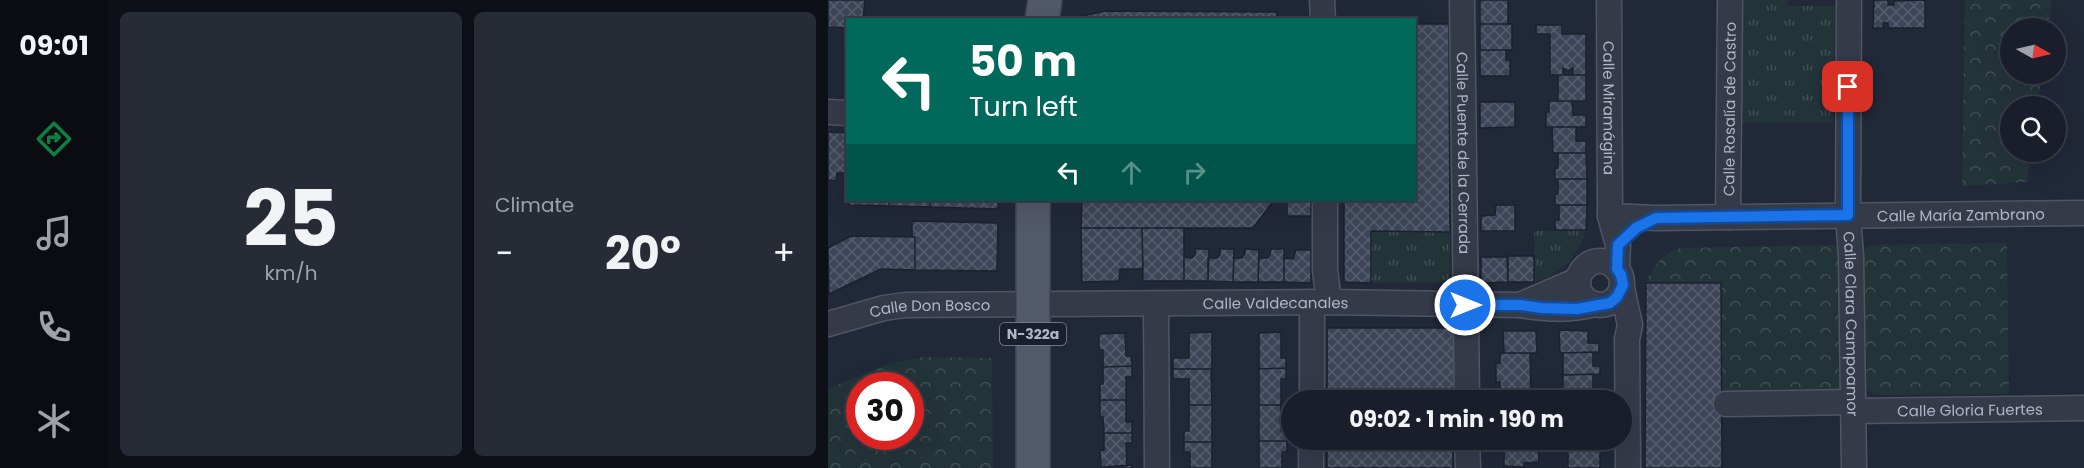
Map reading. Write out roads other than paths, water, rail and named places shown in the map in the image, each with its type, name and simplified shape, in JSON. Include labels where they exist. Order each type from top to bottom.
[{"type":"main road","points":[[1027,0],[1028,18]]},
{"type":"main road","points":[[1042,18],[1045,0]]},
{"type":"main road","name":"N-322a","points":[[1032,201],[1033,468]]},
{"type":"street","points":[[1322,0],[1323,18]]},
{"type":"street","name":"Calle Puente de la Cerrada","points":[[1462,0],[1467,390]]},
{"type":"street","name":"Calle Miramágina","points":[[1609,0],[1612,273]]},
{"type":"street","name":"Calle Rosalía de Castro","points":[[1728,217],[1730,0]]},
{"type":"street","name":"Calle Clara Campoamor","points":[[1849,0],[1848,215],[1851,256],[1854,468]]},
{"type":"street","points":[[828,112],[846,113]]},
{"type":"street","points":[[1313,390],[1325,270],[1325,201]]},
{"type":"street","name":"Calle María Zambrano","points":[[1610,216],[1656,218],[2084,213]]},
{"type":"street","name":"Calle Miramágina","points":[[1610,216],[1618,245],[1612,273]]},
{"type":"street","points":[[1618,245],[1636,228],[1656,218]]},
{"type":"street","points":[[1612,273],[1584,267],[1578,280],[1578,286],[1582,296],[1590,303],[1599,305],[1619,325],[1627,339]]},
{"type":"street","points":[[1599,305],[1615,299],[1612,273]]},
{"type":"street","points":[[1612,273],[1630,325],[1627,339],[1628,468]]},
{"type":"street","name":"Calle Valdecanales","points":[[1520,305],[1578,280]]},
{"type":"street","name":"Calle Valdecanales","points":[[1033,304],[1320,303],[1520,305],[1577,309],[1599,305]]},
{"type":"street","name":"Calle Don Bosco","points":[[828,324],[892,306],[1033,304]]},
{"type":"street","points":[[1156,304],[1157,468]]},
{"type":"street","name":"Calle Gloria Fuertes","points":[[1726,404],[2084,408]]},
{"type":"street","points":[[1311,450],[1311,468]]},
{"type":"street","points":[[1467,450],[1468,468]]}]
